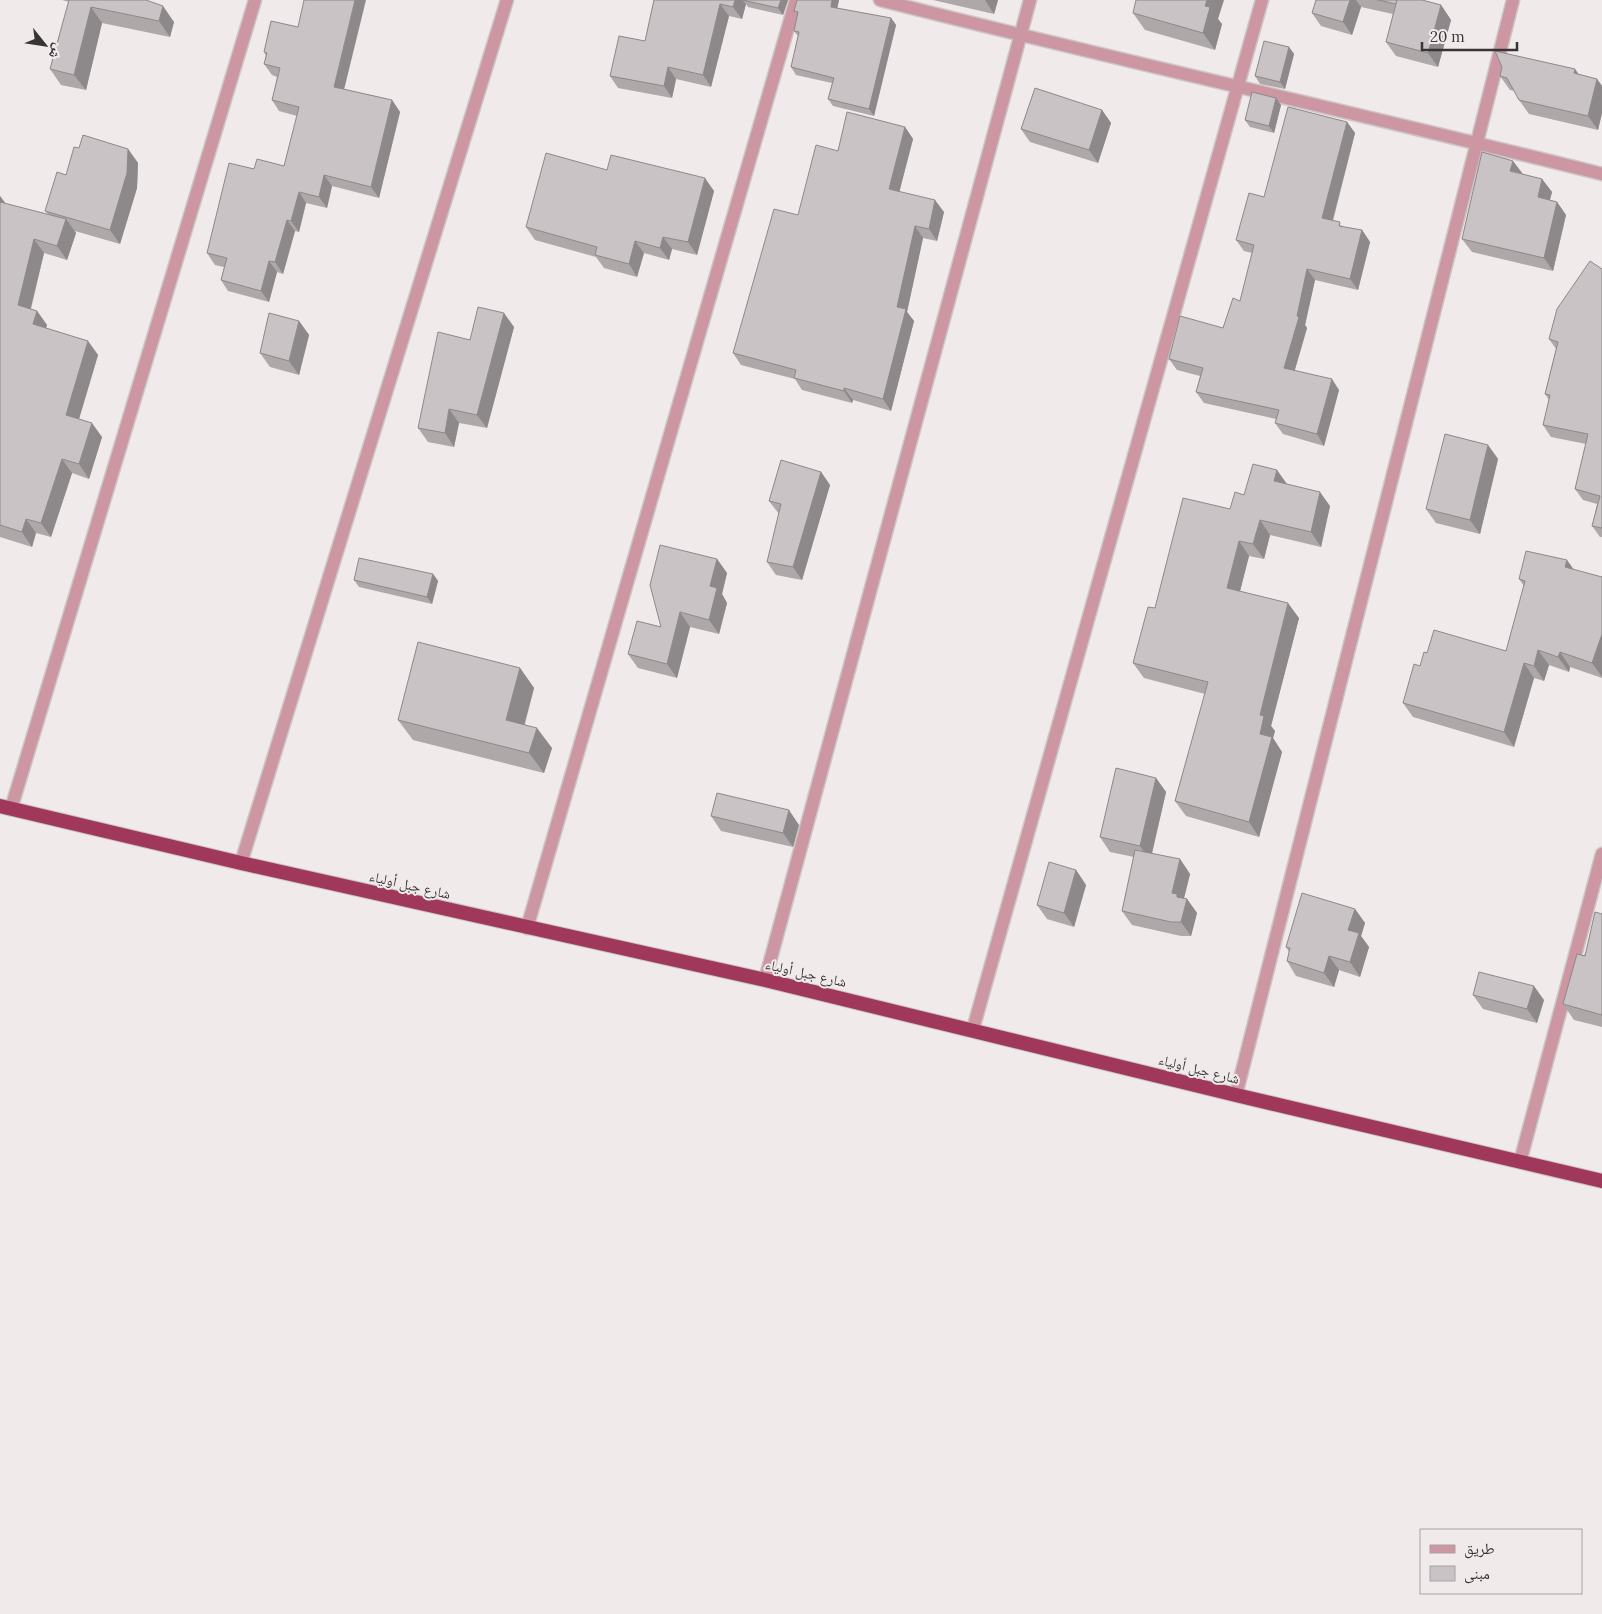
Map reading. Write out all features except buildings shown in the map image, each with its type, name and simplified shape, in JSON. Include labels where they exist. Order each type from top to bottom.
[{"type":"highway","name":"شارع جبل أولياء","points":[[5,807],[241,863],[765,980],[973,1029],[1236,1095],[1602,1180]]},
{"type":"street","points":[[5,807],[255,0]]},
{"type":"street","points":[[241,863],[506,0]]},
{"type":"street","points":[[527,928],[796,0]]},
{"type":"street","points":[[880,0],[1020,36],[1476,142],[1602,174]]},
{"type":"street","points":[[765,980],[1030,0]]},
{"type":"street","points":[[973,1029],[1262,0]]},
{"type":"street","points":[[1236,1095],[1513,0]]},
{"type":"street","points":[[1520,1162],[1602,854]]}]
